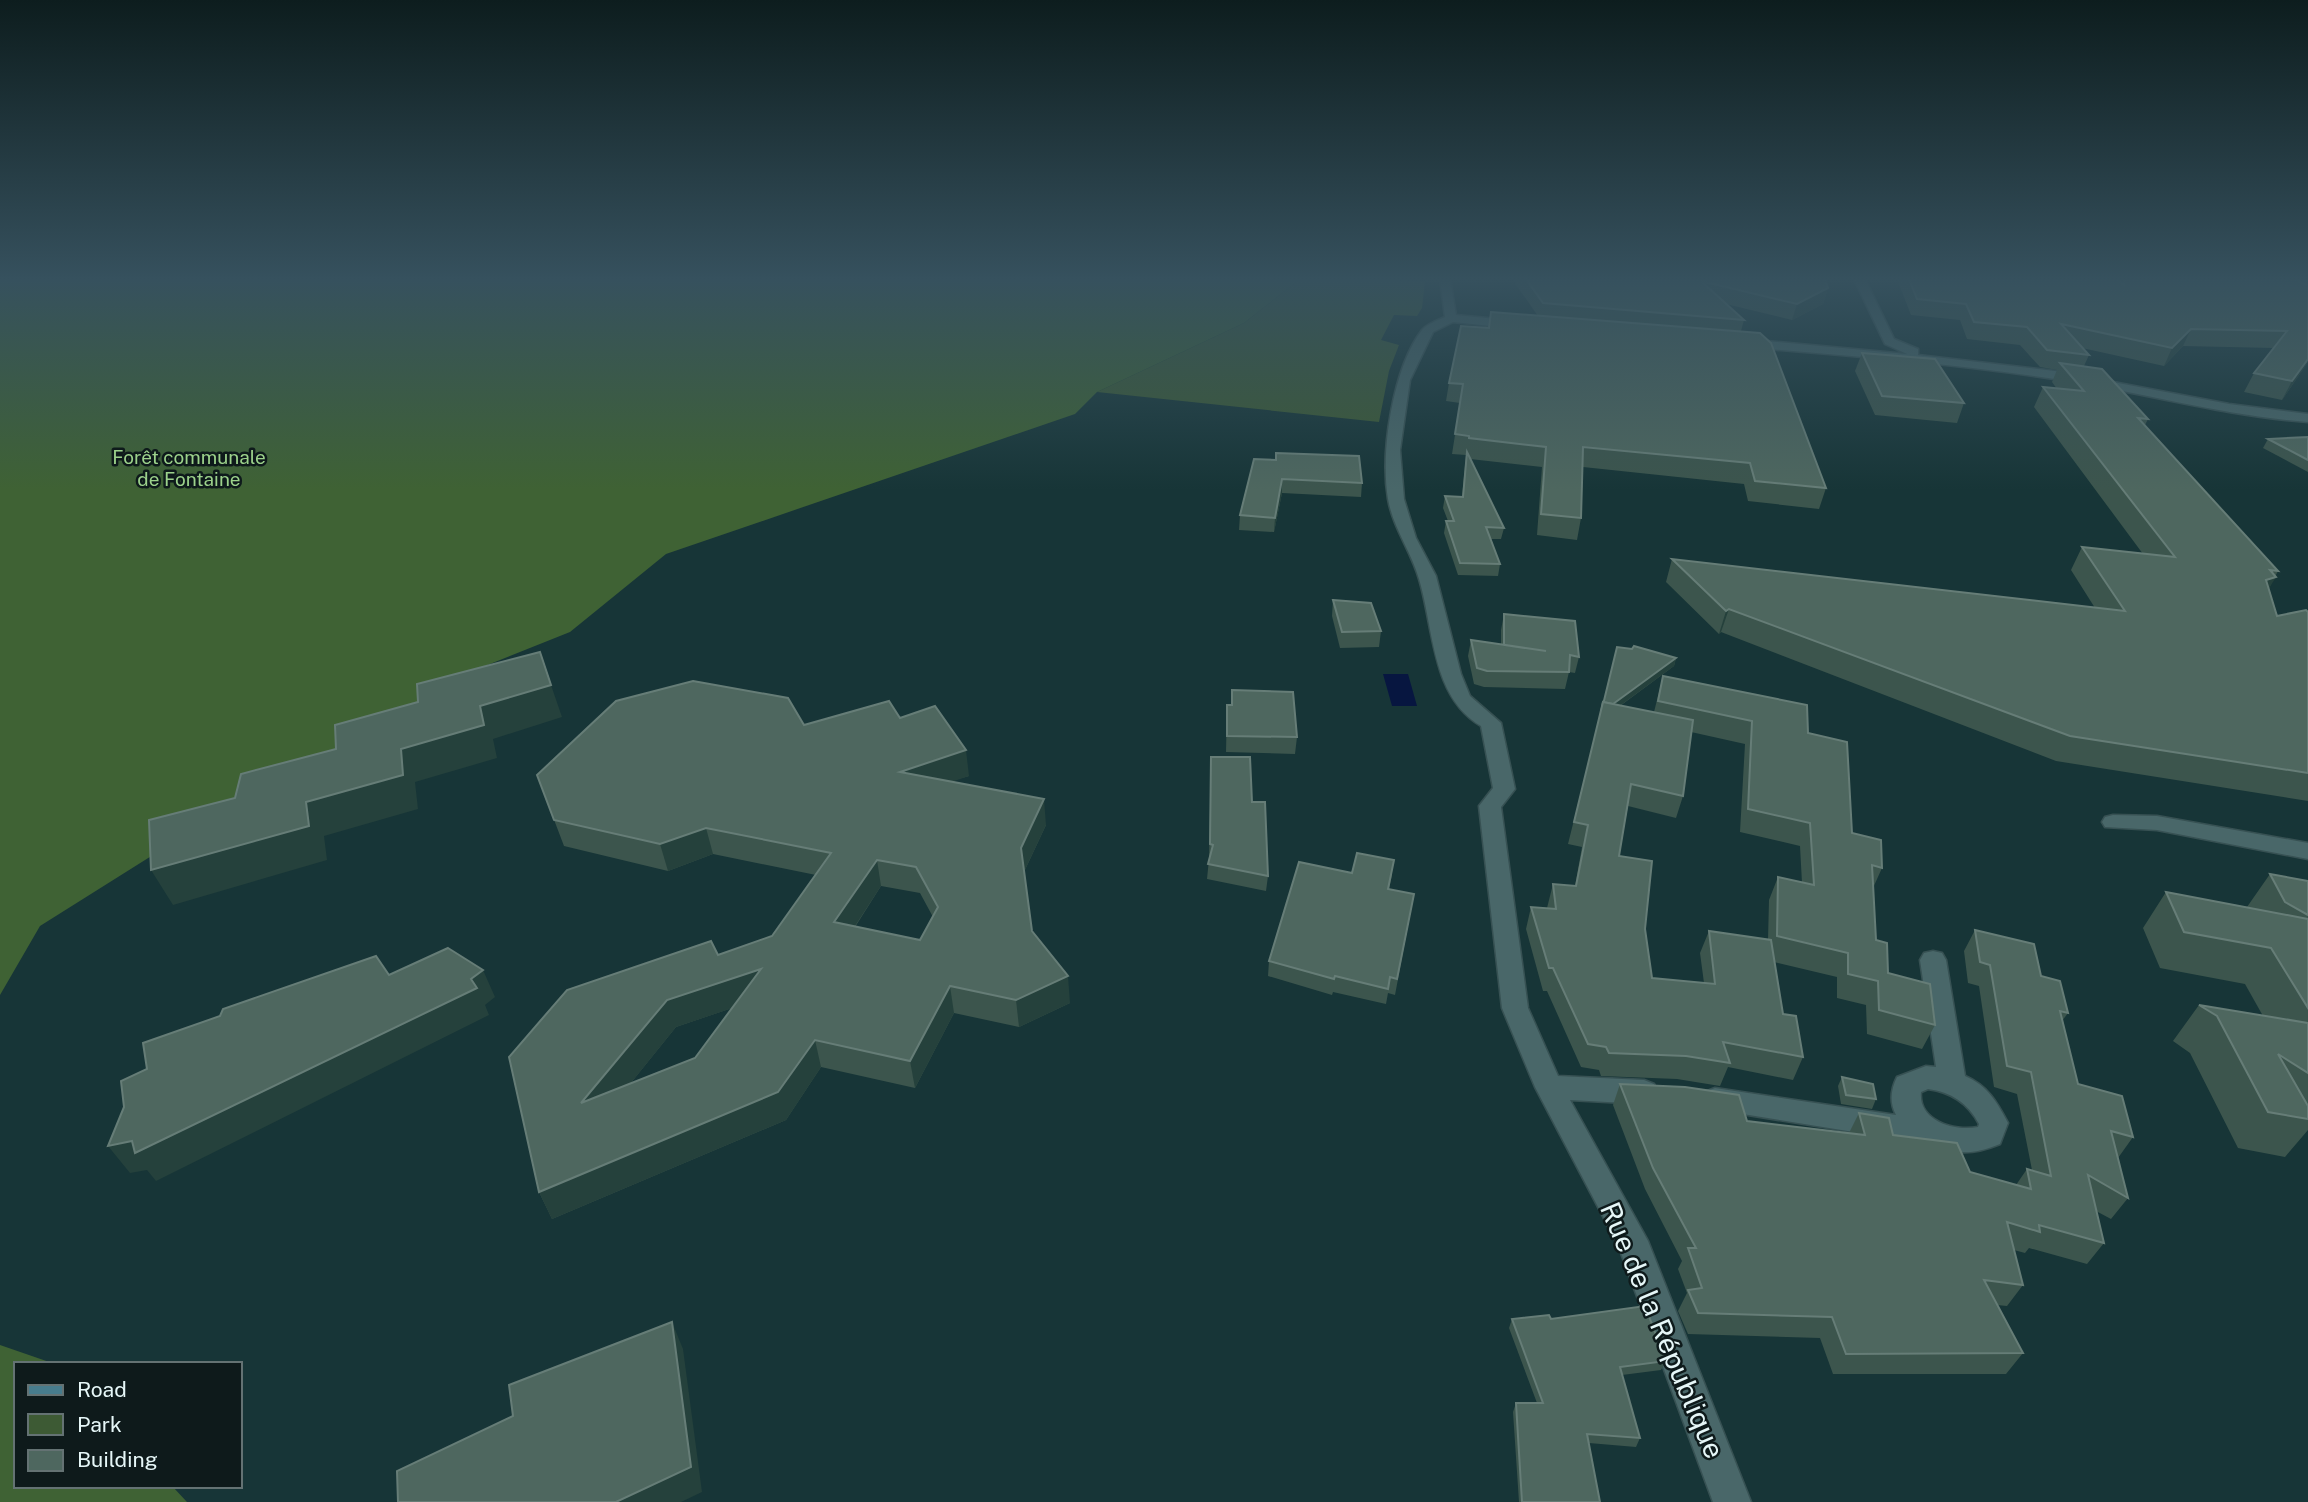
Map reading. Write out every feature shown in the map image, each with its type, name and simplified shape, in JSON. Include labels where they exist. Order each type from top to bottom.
[{"type":"street","name":"Rue de la République","points":[[1419,349],[1404,380],[1393,450],[1396,499],[1408,538],[1427,576],[1451,674],[1461,698],[1477,715],[1491,723],[1504,789],[1490,806],[1515,1008],[1549,1087],[1632,1241],[1732,1502]]},
{"type":"street","points":[[1811,349],[1919,357],[2101,382],[2259,413],[2305,419]]},
{"type":"street","points":[[1881,349],[1882,355]]},
{"type":"street","points":[[1910,349],[1919,357]]},
{"type":"street","points":[[2113,822],[2157,823],[2308,851]]},
{"type":"street","points":[[1933,960],[1952,1082]]},
{"type":"street","points":[[1549,1087],[1684,1095],[1930,1132],[1961,1143],[1975,1143],[1986,1139],[1992,1132],[1993,1121],[1988,1110],[1973,1094],[1952,1082],[1926,1077],[1907,1085],[1905,1102],[1910,1112],[1930,1132]]},
{"type":"green space","name":"Forêt communale de Fontaine","points":[[0,349],[1188,349],[1097,392],[1075,414],[666,554],[570,632],[470,672],[153,855],[40,926],[0,995]]},
{"type":"green space","points":[[1188,349],[1397,349],[1389,371],[1379,422],[1097,392]]},
{"type":"green space","points":[[0,1345],[49,1362],[14,1362],[14,1488],[174,1488],[187,1502],[0,1502]]},
{"type":"water","points":[[1383,674],[1408,674],[1417,706],[1392,706]]},
{"type":"building","points":[[1456,349],[1773,349],[1826,488],[1755,481],[1750,463],[1583,447],[1581,518],[1541,514],[1546,447],[1455,434],[1463,384],[1449,383]]},
{"type":"building","points":[[2084,349],[2089,355],[2047,350]]},
{"type":"building","points":[[2273,349],[2308,349],[2308,359],[2292,381],[2254,373]]},
{"type":"building","points":[[1862,353],[1935,359],[1964,403],[1882,396]]},
{"type":"building","points":[[2060,363],[2102,369],[2148,419],[2138,418],[2278,571],[2270,570],[2276,577],[2266,580],[2277,616],[2306,610],[2308,612],[2308,773],[2070,736],[1729,609],[1726,611],[1672,559],[2125,611],[2082,547],[2175,557],[2043,387],[2084,391]]},
{"type":"building","points":[[2308,437],[2308,460],[2268,439]]},
{"type":"building","points":[[1467,452],[1504,528],[1486,527],[1500,564],[1460,563],[1446,521],[1454,521],[1445,496],[1463,497]]},
{"type":"building","points":[[1276,453],[1359,456],[1362,483],[1282,479],[1275,518],[1240,515],[1254,459],[1276,460]]},
{"type":"building","points":[[1333,600],[1371,603],[1381,631],[1342,632]]},
{"type":"building","points":[[1504,614],[1575,621],[1579,657],[1570,655],[1569,672],[1487,671],[1477,668],[1471,640],[1504,645]]},
{"type":"building","points":[[1634,646],[1676,658],[1613,704],[1604,702],[1617,647],[1632,649]]},
{"type":"building","points":[[540,652],[551,685],[480,706],[484,725],[401,749],[403,775],[306,802],[309,826],[151,870],[149,820],[235,798],[241,774],[336,749],[335,725],[418,702],[417,684]]},
{"type":"building","points":[[1663,676],[1807,705],[1808,733],[1847,742],[1852,833],[1881,840],[1882,868],[1872,865],[1876,940],[1887,943],[1888,973],[1930,984],[1935,1025],[1879,1010],[1878,981],[1848,974],[1848,953],[1777,936],[1778,877],[1814,885],[1810,823],[1748,809],[1752,721],[1658,701]]},
{"type":"building","points":[[693,681],[788,698],[804,725],[889,701],[900,718],[935,706],[966,750],[900,772],[1044,799],[1021,848],[1032,931],[1068,976],[1016,1000],[950,986],[910,1061],[815,1040],[778,1092],[539,1192],[509,1057],[567,990],[711,941],[718,955],[772,936],[831,853],[706,828],[660,844],[554,820],[537,775],[616,701]],"holes":[[[877,860],[916,867],[938,907],[920,940],[834,922]],[[761,969],[695,1058],[581,1103],[667,1000]]]},
{"type":"building","points":[[1232,690],[1293,692],[1297,737],[1227,736],[1227,705],[1232,705]]},
{"type":"building","points":[[1603,702],[1693,720],[1683,796],[1631,784],[1619,856],[1652,861],[1645,929],[1652,978],[1715,984],[1709,931],[1771,940],[1783,1014],[1796,1016],[1803,1057],[1723,1042],[1730,1063],[1686,1056],[1609,1053],[1606,1047],[1588,1044],[1553,968],[1549,968],[1531,907],[1556,909],[1553,884],[1576,886],[1588,825],[1574,822]]},
{"type":"building","points":[[1211,757],[1250,757],[1252,802],[1265,802],[1268,876],[1208,864],[1213,845],[1210,844]]},
{"type":"building","points":[[1357,853],[1394,860],[1388,889],[1414,894],[1397,979],[1390,977],[1388,989],[1335,976],[1334,979],[1269,961],[1299,862],[1352,873]]},
{"type":"building","points":[[2270,874],[2308,881],[2308,915],[2285,902]]},
{"type":"building","points":[[2166,892],[2308,919],[2308,1008],[2271,948],[2184,932]]},
{"type":"building","points":[[1975,930],[2034,944],[2041,976],[2060,981],[2068,1013],[2060,1011],[2078,1084],[2122,1096],[2133,1137],[2111,1131],[2128,1198],[2088,1175],[2104,1243],[2039,1225],[2040,1232],[2007,1222],[2023,1285],[1984,1280],[2023,1353],[1846,1354],[1832,1317],[1698,1313],[1688,1290],[1702,1288],[1688,1248],[1696,1248],[1653,1168],[1620,1084],[1685,1087],[1739,1095],[1747,1121],[1865,1135],[1859,1113],[1889,1118],[1893,1135],[1957,1143],[1970,1172],[2031,1189],[2027,1169],[2051,1176],[2031,1072],[2007,1066],[1990,965],[1980,962]]},
{"type":"building","points":[[448,948],[483,970],[471,979],[477,988],[135,1153],[132,1141],[108,1146],[124,1107],[121,1081],[147,1069],[143,1043],[220,1016],[223,1009],[376,956],[389,975]]},
{"type":"building","points":[[2199,1005],[2308,1023],[2308,1073],[2278,1054],[2308,1106],[2308,1119],[2268,1112],[2217,1016]]},
{"type":"building","points":[[1842,1077],[1873,1084],[1876,1099],[1846,1095]]},
{"type":"building","points":[[1645,1306],[1666,1361],[1620,1367],[1640,1438],[1587,1434],[1600,1502],[1522,1502],[1516,1403],[1543,1403],[1512,1319],[1549,1315],[1551,1319]]},
{"type":"building","points":[[672,1322],[691,1467],[616,1502],[398,1502],[397,1471],[513,1416],[509,1385]]}]
